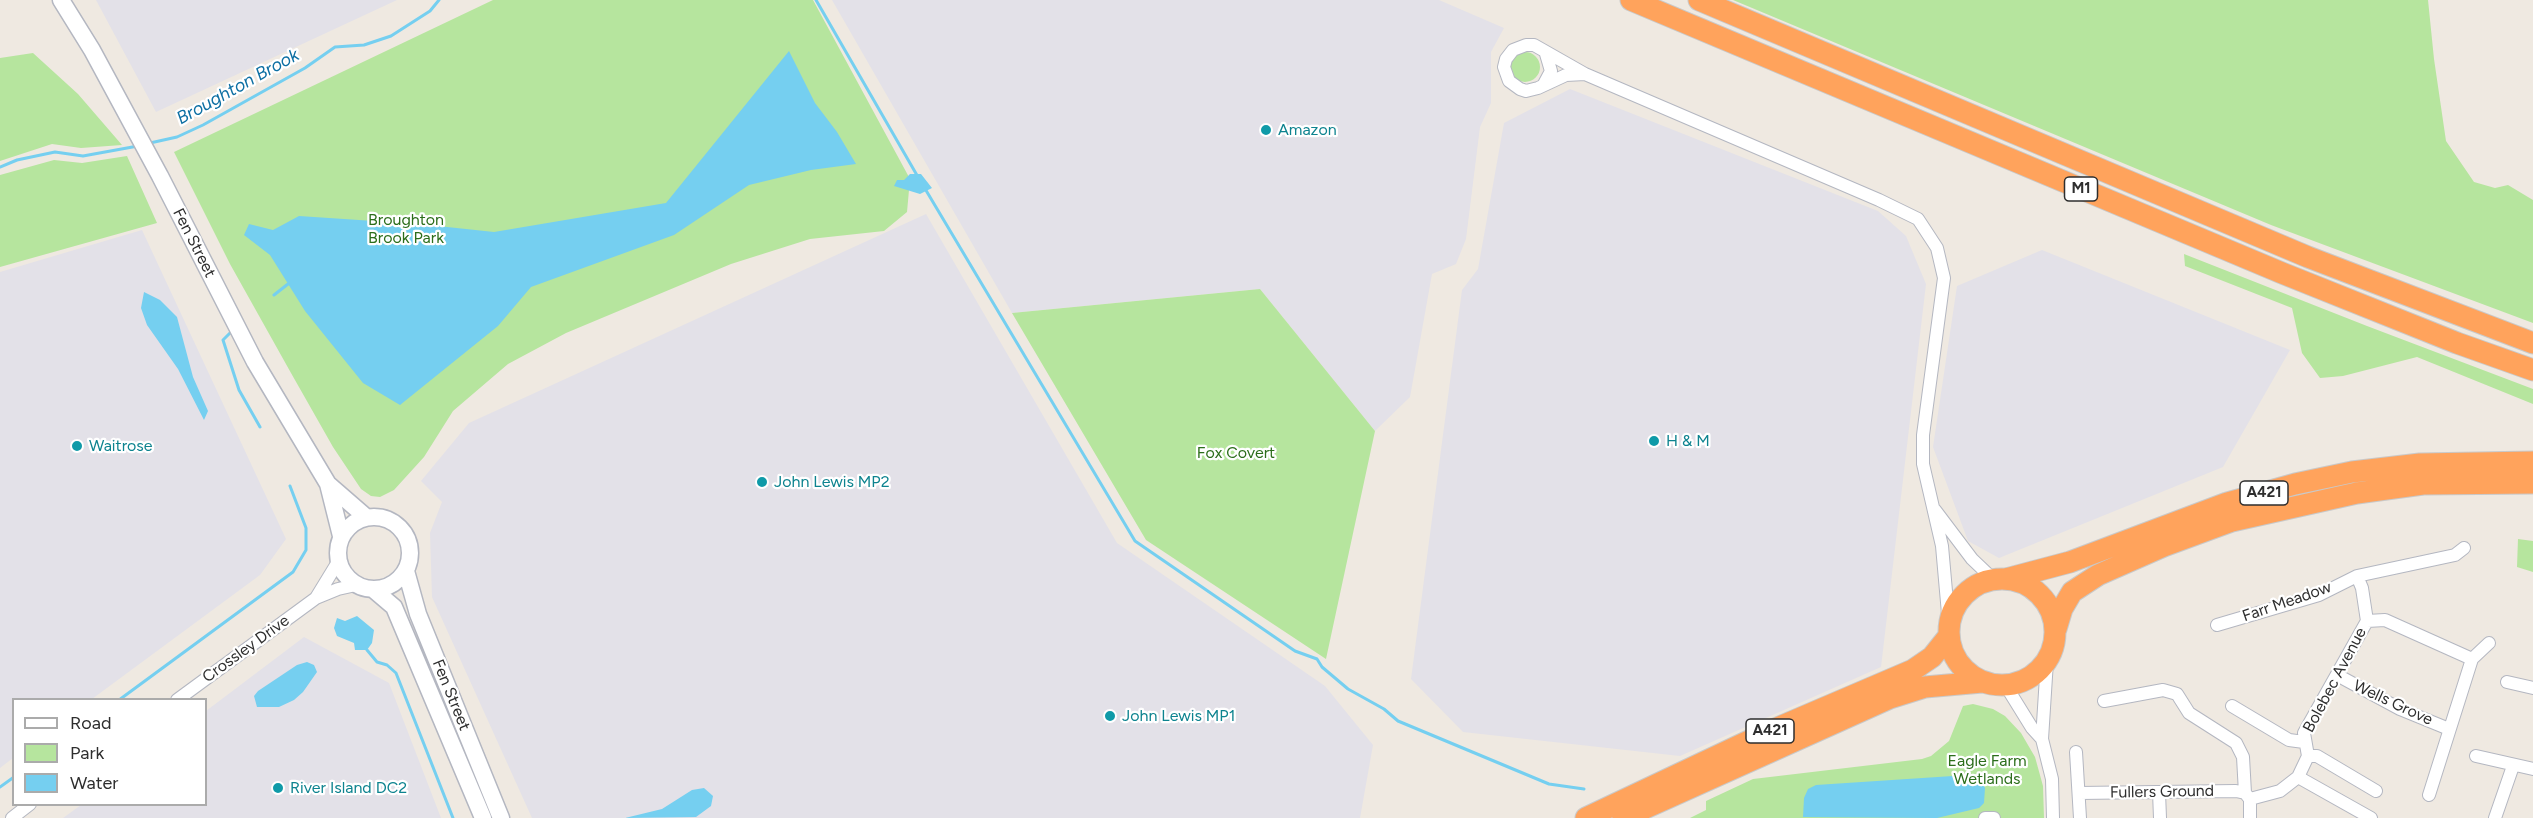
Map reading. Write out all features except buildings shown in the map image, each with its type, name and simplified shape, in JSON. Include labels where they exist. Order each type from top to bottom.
[{"type":"highway","name":"M1","points":[[1631,0],[2293,277],[2457,343],[2533,370]]},
{"type":"highway","name":"M1","points":[[1699,0],[2308,257],[2533,343]]},
{"type":"highway","name":"A421","points":[[1999,579],[2070,562],[2227,503],[2295,484],[2352,472],[2420,464],[2533,462]]},
{"type":"highway","name":"A421","points":[[2056,629],[2062,609],[2072,592],[2098,575],[2164,546],[2232,521],[2357,492],[2423,484],[2533,483]]},
{"type":"highway","points":[[1999,579],[2019,581],[2033,588],[2045,599],[2053,613],[2056,629],[2054,646],[2048,661],[2036,674],[2022,682],[2006,686],[1982,682],[1969,675],[1952,652],[1949,631],[1954,608],[1964,595],[1977,585],[1999,579]]},
{"type":"highway","name":"A421","points":[[1586,818],[1768,732],[1913,670],[1932,657],[1949,631]]},
{"type":"highway","name":"A421","points":[[1623,818],[1890,698],[1925,687],[1982,682]]},
{"type":"street","name":"Fen Street","points":[[61,0],[92,50],[141,140],[236,326],[328,484],[341,536]]},
{"type":"street","points":[[1585,74],[1566,75],[1534,90],[1520,89],[1509,81],[1504,67],[1508,56],[1520,46],[1534,45],[1546,54],[1585,74],[1918,219],[1937,248],[1944,278],[1923,435],[1923,464],[1942,546],[1949,631]]},
{"type":"street","points":[[1544,84],[1551,70],[1546,54]]},
{"type":"street","name":"Fen Street","points":[[328,484],[366,517]]},
{"type":"street","points":[[1934,509],[1972,559],[1999,579]]},
{"type":"street","points":[[366,517],[381,517],[391,521],[405,534],[410,552],[406,571],[398,581],[387,587],[374,590],[356,585],[348,579],[338,562],[337,553],[341,536],[356,521],[366,517]]},
{"type":"street","name":"Farr Meadow","points":[[2217,626],[2319,595],[2357,576],[2456,555],[2464,548]]},
{"type":"street","points":[[316,598],[338,562]]},
{"type":"street","name":"Fen Street","points":[[406,571],[418,614],[501,818]]},
{"type":"street","points":[[2357,576],[2362,588],[2367,621]]},
{"type":"street","points":[[316,598],[356,585]]},
{"type":"street","name":"Fen Street","points":[[374,590],[394,607],[483,818]]},
{"type":"street","name":"Crossley Drive","points":[[178,698],[316,598]]},
{"type":"street","name":"Bolebec Avenue","points":[[2298,777],[2308,756],[2304,733],[2367,621],[2385,620],[2472,659]]},
{"type":"street","points":[[2429,795],[2472,659],[2489,643]]},
{"type":"street","points":[[2048,661],[2042,740],[2052,779],[2053,818]]},
{"type":"street","name":"Wells Grove","points":[[2337,675],[2391,704],[2450,729]]},
{"type":"street","points":[[2507,682],[2533,688]]},
{"type":"street","points":[[2006,686],[2042,740]]},
{"type":"street","points":[[2104,701],[2163,690],[2177,694],[2189,712],[2236,742],[2243,756],[2250,818]]},
{"type":"street","points":[[2232,706],[2289,740],[2304,742]]},
{"type":"street","points":[[2076,752],[2080,818]]},
{"type":"street","points":[[2308,756],[2317,756],[2376,791]]},
{"type":"street","points":[[2476,756],[2533,770]]},
{"type":"street","points":[[2495,818],[2513,766]]},
{"type":"street","points":[[2247,796],[2280,791],[2298,777],[2365,817]]},
{"type":"street","name":"Fullers Ground","points":[[2079,793],[2236,791],[2247,796]]},
{"type":"street","points":[[2159,792],[2160,818]]},
{"type":"street","points":[[12,818],[27,806]]},
{"type":"street","points":[[1984,818],[1994,818]]},
{"type":"shaded area","points":[[96,0],[397,0],[156,112]]},
{"type":"shaded area","points":[[832,0],[1439,0],[1504,28],[1491,52],[1491,103],[1480,127],[1466,239],[1456,264],[1432,274],[1410,397],[1375,431],[1260,289],[1012,313]]},
{"type":"shaded area","name":"H & M","points":[[1570,89],[1878,211],[1906,236],[1926,284],[1881,667],[1680,756],[1463,732],[1411,679],[1462,290],[1478,269],[1504,123]]},
{"type":"shaded area","points":[[926,214],[1117,543],[1325,686],[1373,745],[1360,818],[532,818],[432,597],[430,533],[442,502],[421,481],[469,423]]},
{"type":"shaded area","points":[[142,230],[286,539],[260,575],[93,698],[12,698],[12,759],[0,768],[0,272]]},
{"type":"shaded area","points":[[2042,250],[2290,350],[2223,467],[1999,558],[1968,541],[1933,447],[1957,286]]},
{"type":"shaded area","points":[[304,637],[389,683],[441,818],[63,818],[80,806],[207,806],[207,710]]},
{"type":"green space","name":"Broughton Brook Park","points":[[493,0],[813,0],[910,179],[907,212],[884,231],[810,239],[731,264],[566,333],[508,364],[453,411],[424,457],[394,490],[380,497],[371,496],[361,489],[333,447],[230,264],[174,152]]},
{"type":"green space","points":[[1733,0],[2428,0],[2446,141],[2474,182],[2495,188],[2508,185],[2533,200],[2533,323],[2271,225]]},
{"type":"green space","points":[[1525,52],[1531,53],[1539,61],[1539,73],[1531,81],[1525,82],[1519,81],[1511,73],[1510,67],[1511,61],[1519,53]]},
{"type":"green space","points":[[33,53],[78,94],[122,145],[81,148],[52,144],[0,161],[0,58]]},
{"type":"green space","points":[[127,156],[157,223],[0,267],[0,175],[54,160],[82,163]]},
{"type":"green space","points":[[2184,254],[2533,389],[2533,404],[2417,357],[2343,376],[2320,378],[2302,353],[2292,308],[2185,266]]},
{"type":"green space","name":"Fox Covert","points":[[1260,289],[1375,431],[1326,659],[1146,540],[1012,313]]},
{"type":"green space","points":[[2518,539],[2533,541],[2533,572],[2517,567]]},
{"type":"green space","name":"Eagle Farm Wetlands","points":[[1973,704],[1993,709],[2005,716],[2021,733],[2035,757],[2043,786],[2044,818],[1690,818],[1706,810],[1706,801],[1753,779],[1922,759],[1931,756],[1949,741],[1963,706]]},
{"type":"water","points":[[789,51],[815,103],[837,132],[856,164],[811,170],[749,185],[674,235],[531,287],[498,326],[400,405],[363,383],[305,311],[270,255],[244,235],[249,224],[273,230],[299,216],[419,224],[494,232],[666,203]]},
{"type":"water","points":[[910,174],[921,174],[932,188],[920,194],[894,186],[897,180],[904,180]]},
{"type":"water","points":[[144,292],[160,300],[177,317],[193,377],[208,411],[204,420],[178,369],[147,325],[141,308]]},
{"type":"water","points":[[357,616],[374,630],[372,643],[367,650],[355,650],[354,643],[337,636],[334,628],[337,618],[345,621]]},
{"type":"water","points":[[307,662],[314,665],[317,672],[303,692],[294,700],[279,707],[257,707],[254,696],[258,691],[297,665]]},
{"type":"water","points":[[1968,775],[1981,780],[1985,788],[1984,803],[1979,808],[1937,818],[1803,817],[1804,798],[1808,789],[1816,785]]},
{"type":"water","points":[[704,788],[713,796],[711,806],[696,817],[625,818],[662,809],[692,790]]},
{"type":"waterway","name":"Broughton Brook","points":[[150,143],[177,137],[203,125],[305,68],[335,47],[364,45],[391,36],[430,11],[439,0]]},
{"type":"waterway","points":[[816,0],[918,177]]},
{"type":"waterway","name":"Broughton Brook","points":[[0,167],[17,160],[55,152],[83,156],[138,146]]},
{"type":"waterway","points":[[924,187],[1135,541],[1295,651],[1317,659],[1322,667],[1348,689],[1384,709],[1398,721],[1549,784],[1584,789]]},
{"type":"waterway","points":[[274,295],[288,284]]},
{"type":"waterway","points":[[233,330],[223,340],[239,390],[260,427]]},
{"type":"waterway","points":[[122,698],[293,572],[306,550],[306,528],[290,486]]},
{"type":"waterway","points":[[367,650],[377,662],[387,665],[396,673],[453,818]]},
{"type":"waterway","points":[[0,787],[12,778]]},
{"type":"place","name":"Amazon","points":[[1266,130]]},
{"type":"place","name":"H & M","points":[[1654,441]]},
{"type":"place","name":"Waitrose","points":[[77,446]]},
{"type":"place","name":"John Lewis MP2","points":[[762,482]]},
{"type":"place","name":"John Lewis MP1","points":[[1110,716]]},
{"type":"place","name":"River Island DC2","points":[[278,788]]}]
